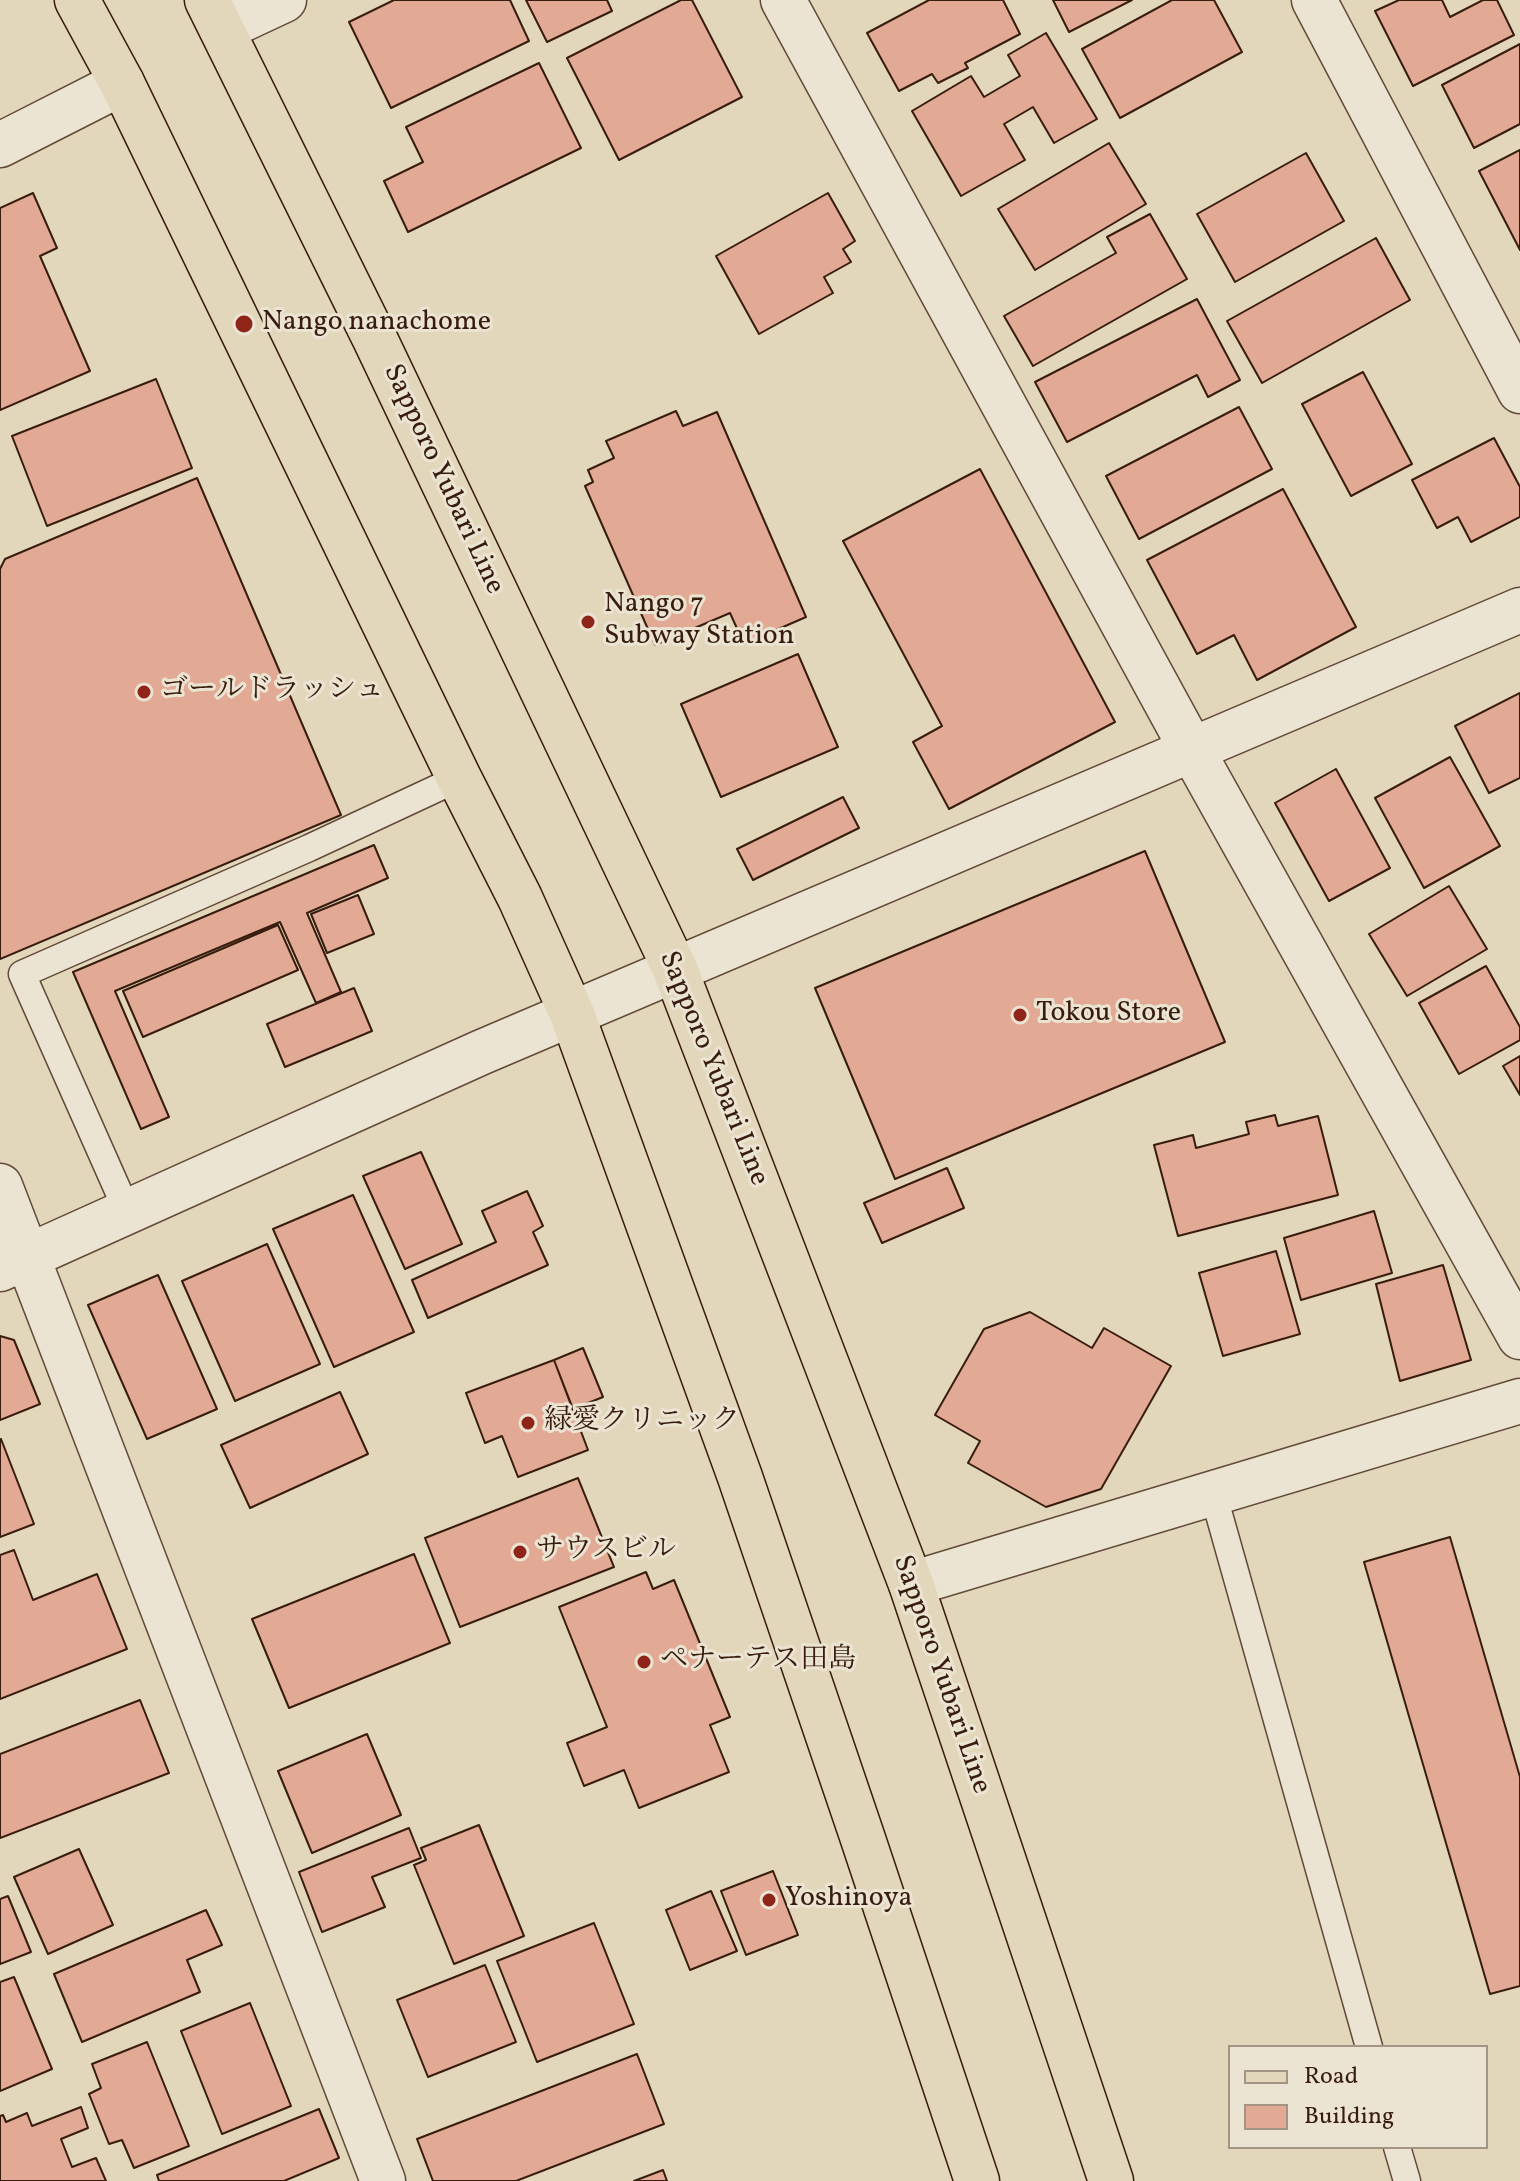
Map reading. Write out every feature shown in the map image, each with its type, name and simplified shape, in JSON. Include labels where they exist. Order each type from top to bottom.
[{"type":"main road","points":[[77,0],[122,83],[520,898],[572,1014],[745,1492],[977,2181]]},
{"type":"main road","name":"Sapporo Yubari Line","points":[[215,15],[375,339],[675,969],[911,1584],[1111,2181]]},
{"type":"street","points":[[215,15],[284,0]]},
{"type":"street","points":[[783,0],[1192,750],[1520,1337]]},
{"type":"street","points":[[1314,0],[1520,391]]},
{"type":"street","points":[[0,145],[122,83]]},
{"type":"street","points":[[14,1262],[482,1052],[1520,610]]},
{"type":"street","points":[[0,1186],[14,1262],[383,2181]]},
{"type":"street","points":[[911,1584],[1520,1401]]},
{"type":"lane","points":[[128,1213],[22,974],[459,778]]},
{"type":"lane","points":[[1213,1493],[1368,2045]]},
{"type":"lane","points":[[1398,2149],[1407,2181]]},
{"type":"building","points":[[394,0],[510,0],[529,41],[391,108],[349,22]]},
{"type":"building","points":[[526,0],[607,0],[612,11],[547,42]]},
{"type":"building","points":[[681,0],[692,0],[742,97],[619,160],[567,58]]},
{"type":"building","points":[[929,0],[1003,0],[1020,34],[965,63],[968,68],[938,83],[932,74],[899,91],[867,33]]},
{"type":"building","points":[[1053,0],[1132,0],[1069,32]]},
{"type":"building","points":[[1172,0],[1214,0],[1242,52],[1120,118],[1082,49]]},
{"type":"building","points":[[1399,0],[1442,0],[1450,17],[1483,0],[1497,0],[1514,35],[1413,86],[1375,11]]},
{"type":"building","points":[[1046,33],[1097,119],[1054,143],[1033,107],[1004,124],[1025,160],[961,196],[912,111],[971,76],[984,97],[1020,76],[1008,55]]},
{"type":"building","points":[[1520,44],[1520,124],[1474,148],[1442,85]]},
{"type":"building","points":[[539,63],[581,148],[408,232],[384,181],[423,162],[406,127]]},
{"type":"building","points":[[1109,143],[1146,204],[1035,270],[998,209]]},
{"type":"building","points":[[1520,150],[1520,250],[1479,171]]},
{"type":"building","points":[[1306,153],[1344,221],[1235,282],[1197,214]]},
{"type":"building","points":[[33,193],[57,248],[40,256],[90,371],[0,410],[0,208]]},
{"type":"building","points":[[828,193],[855,241],[843,249],[851,262],[824,277],[833,293],[759,334],[716,256]]},
{"type":"building","points":[[1150,214],[1187,279],[1033,366],[1004,316],[1116,253],[1107,237]]},
{"type":"building","points":[[1376,238],[1410,300],[1262,383],[1227,321]]},
{"type":"building","points":[[1197,299],[1240,380],[1208,397],[1197,375],[1067,442],[1035,382]]},
{"type":"building","points":[[1363,372],[1412,464],[1351,496],[1302,404]]},
{"type":"building","points":[[156,379],[192,468],[47,526],[12,436]]},
{"type":"building","points":[[1239,407],[1272,469],[1139,539],[1106,476]]},
{"type":"building","points":[[676,411],[683,426],[717,412],[806,617],[744,644],[730,613],[655,645],[585,486],[593,482],[588,470],[614,458],[606,441]]},
{"type":"building","points":[[1494,438],[1520,487],[1520,517],[1471,542],[1458,517],[1437,528],[1412,480]]},
{"type":"building","points":[[980,469],[1115,722],[949,809],[913,742],[942,726],[843,541]]},
{"type":"building","name":"ゴールドラッシュ","points":[[197,478],[341,815],[0,959],[0,569],[5,559]]},
{"type":"building","points":[[1283,489],[1356,627],[1257,680],[1234,635],[1197,654],[1147,560]]},
{"type":"building","points":[[798,654],[838,747],[721,797],[681,704]]},
{"type":"building","points":[[1520,693],[1520,778],[1489,793],[1455,726]]},
{"type":"building","points":[[1450,757],[1500,846],[1424,888],[1375,798]]},
{"type":"building","points":[[1336,769],[1390,868],[1329,901],[1275,803]]},
{"type":"building","points":[[843,797],[859,828],[753,880],[737,849]]},
{"type":"building","points":[[374,845],[388,878],[307,913],[341,992],[316,1003],[280,922],[115,991],[169,1117],[141,1129],[73,972]]},
{"type":"building","name":"Tokou Store","points":[[1145,851],[1225,1042],[895,1179],[815,988]]},
{"type":"building","points":[[1449,886],[1487,949],[1407,996],[1369,934]]},
{"type":"building","points":[[358,895],[374,934],[327,953],[311,914]]},
{"type":"building","points":[[278,925],[298,970],[143,1037],[123,991]]},
{"type":"building","points":[[1486,966],[1520,1027],[1520,1040],[1459,1074],[1419,1003]]},
{"type":"building","points":[[354,988],[372,1031],[285,1067],[267,1024]]},
{"type":"building","points":[[1520,1056],[1520,1095],[1503,1066]]},
{"type":"building","points":[[1275,1115],[1278,1126],[1318,1116],[1338,1195],[1178,1236],[1154,1145],[1193,1135],[1196,1148],[1249,1134],[1246,1122]]},
{"type":"building","points":[[421,1152],[462,1244],[405,1269],[363,1176]]},
{"type":"building","points":[[947,1168],[964,1208],[882,1243],[864,1203]]},
{"type":"building","points":[[527,1191],[543,1226],[533,1232],[548,1265],[428,1318],[412,1280],[496,1242],[482,1211]]},
{"type":"building","points":[[353,1195],[414,1332],[334,1367],[273,1229]]},
{"type":"building","points":[[1374,1211],[1392,1273],[1301,1300],[1284,1238]]},
{"type":"building","points":[[267,1244],[320,1364],[235,1401],[182,1281]]},
{"type":"building","points":[[1276,1251],[1300,1334],[1223,1356],[1199,1273]]},
{"type":"building","points":[[1443,1265],[1471,1360],[1400,1381],[1376,1284]]},
{"type":"building","points":[[158,1275],[217,1409],[147,1439],[88,1305]]},
{"type":"building","points":[[1030,1312],[1092,1348],[1104,1328],[1171,1366],[1101,1489],[1046,1507],[968,1463],[980,1441],[935,1415],[984,1329]]},
{"type":"building","points":[[0,1336],[14,1340],[40,1404],[0,1420]]},
{"type":"building","points":[[583,1348],[603,1397],[573,1409],[554,1360]]},
{"type":"building","name":"緑愛クリニック","points":[[554,1360],[588,1450],[518,1477],[502,1436],[485,1443],[466,1393]]},
{"type":"building","points":[[340,1392],[368,1454],[250,1508],[221,1445]]},
{"type":"building","points":[[0,1440],[34,1524],[0,1537]]},
{"type":"building","name":"サウスビル","points":[[578,1478],[614,1567],[460,1627],[425,1538]]},
{"type":"building","points":[[1450,1537],[1520,1777],[1520,1986],[1490,1994],[1364,1562]]},
{"type":"building","points":[[14,1550],[33,1600],[97,1574],[127,1649],[0,1699],[0,1555]]},
{"type":"building","points":[[414,1554],[450,1643],[289,1708],[252,1619]]},
{"type":"building","name":"ペナーテス田島","points":[[646,1572],[653,1589],[674,1580],[730,1717],[710,1725],[729,1772],[639,1808],[624,1770],[584,1786],[567,1743],[607,1727],[559,1607]]},
{"type":"building","points":[[140,1700],[169,1773],[0,1838],[0,1754]]},
{"type":"building","points":[[367,1734],[401,1815],[312,1853],[278,1771]]},
{"type":"building","points":[[479,1825],[524,1936],[454,1964],[414,1865],[426,1860],[421,1848]]},
{"type":"building","points":[[409,1828],[421,1858],[372,1877],[385,1907],[322,1932],[299,1872]]},
{"type":"building","points":[[79,1849],[113,1925],[48,1954],[14,1877]]},
{"type":"building","points":[[773,1871],[798,1935],[746,1955],[721,1891]]},
{"type":"building","points":[[711,1891],[737,1951],[690,1970],[666,1910]]},
{"type":"building","points":[[8,1896],[31,1952],[0,1964],[0,1899]]},
{"type":"building","points":[[206,1910],[222,1945],[187,1960],[200,1992],[82,2042],[54,1974]]},
{"type":"building","points":[[594,1923],[634,2024],[537,2062],[497,1961]]},
{"type":"building","points":[[485,1965],[516,2042],[428,2077],[397,2000]]},
{"type":"building","points":[[14,1977],[52,2069],[0,2091],[0,1982]]},
{"type":"building","points":[[250,2003],[291,2106],[222,2134],[181,2031]]},
{"type":"building","points":[[147,2042],[189,2146],[134,2168],[122,2140],[109,2144],[89,2094],[101,2088],[92,2064]]},
{"type":"building","points":[[637,2054],[664,2124],[516,2181],[433,2181],[417,2139]]},
{"type":"building","points":[[81,2107],[88,2128],[61,2139],[72,2167],[96,2158],[106,2181],[0,2181],[0,2116],[3,2115],[6,2122],[27,2113],[32,2126]]},
{"type":"building","points":[[319,2109],[339,2158],[284,2181],[159,2181],[157,2175]]},
{"type":"building","points":[[663,2170],[667,2181],[634,2181]]},
{"type":"place","name":"Nango nanachome","points":[[244,324]]},
{"type":"place","name":"Nango 7 Subway Station","points":[[588,622]]},
{"type":"place","name":"ゴールドラッシュ","points":[[144,692]]},
{"type":"place","name":"Tokou Store","points":[[1020,1015]]},
{"type":"place","name":"緑愛クリニック","points":[[528,1423]]},
{"type":"place","name":"サウスビル","points":[[520,1552]]},
{"type":"place","name":"ペナーテス田島","points":[[644,1662]]},
{"type":"place","name":"Yoshinoya","points":[[769,1900]]}]
